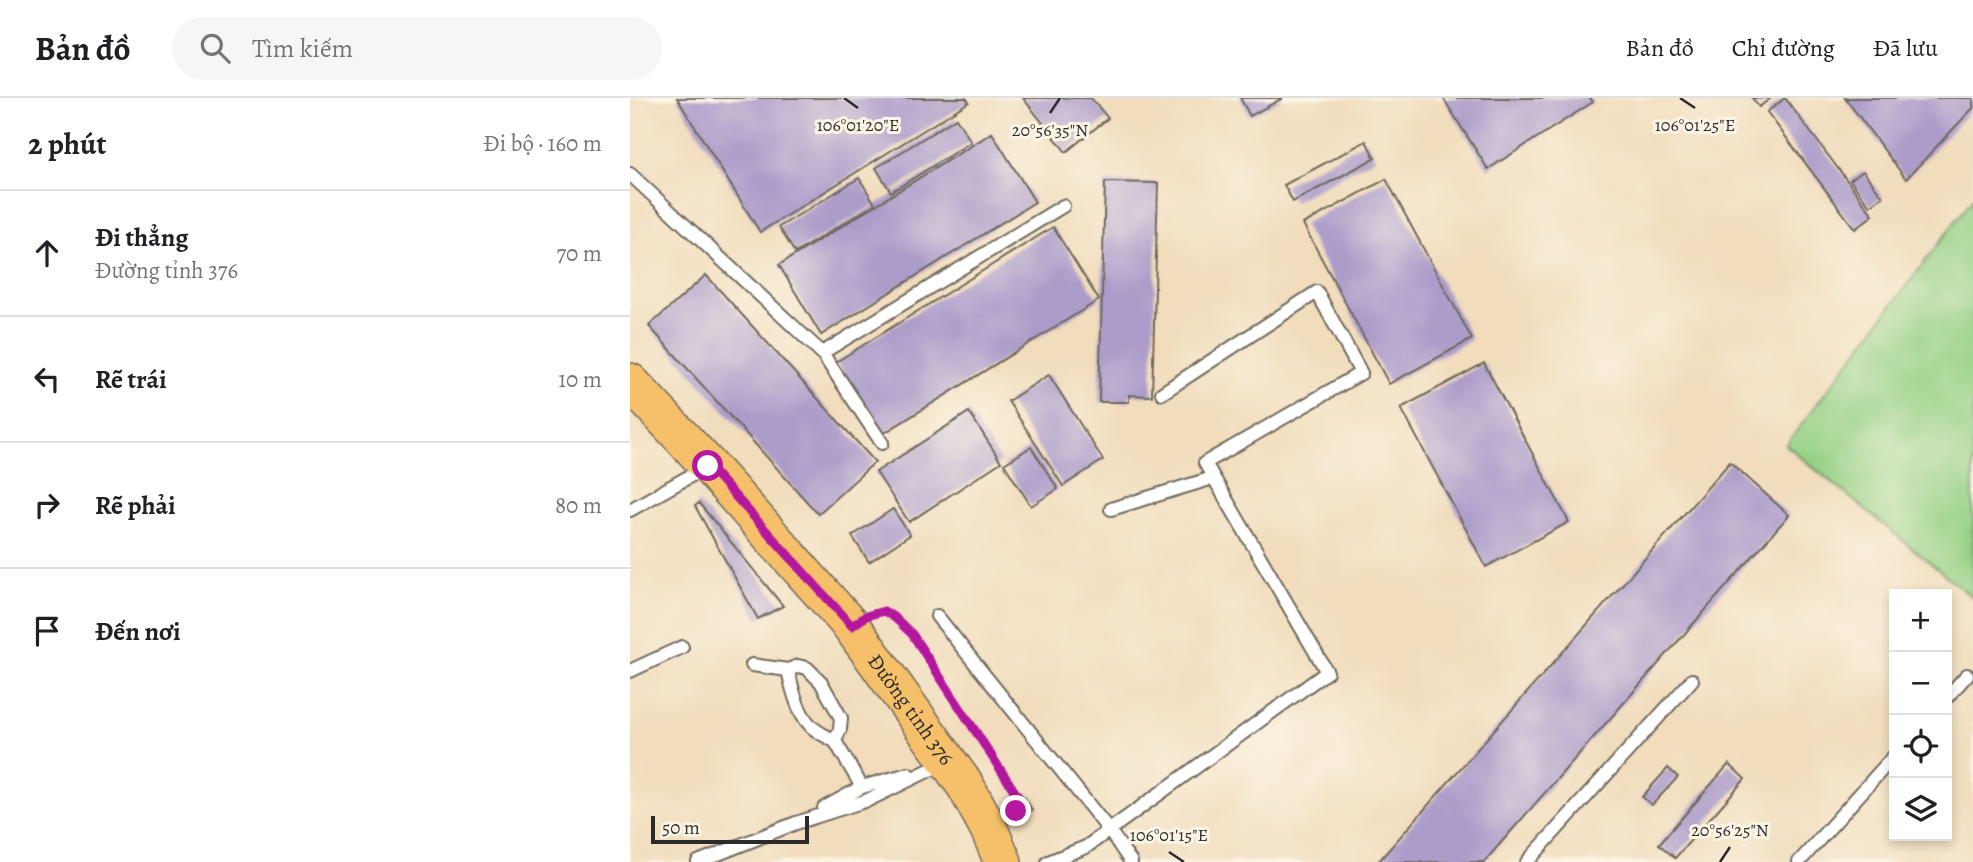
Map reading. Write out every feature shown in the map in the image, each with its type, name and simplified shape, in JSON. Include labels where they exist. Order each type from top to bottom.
[{"type":"main road","name":"Đường tỉnh 376","points":[[630,382],[852,626],[950,761],[989,829],[1003,862]]},
{"type":"lane","points":[[630,174],[822,353],[882,443]]},
{"type":"lane","points":[[822,353],[1063,206]]},
{"type":"lane","points":[[1048,862],[1086,847],[1326,672],[1205,463],[1361,373],[1317,292],[1162,393]]},
{"type":"lane","points":[[630,510],[708,466]]},
{"type":"lane","points":[[1111,509],[1213,478]]},
{"type":"lane","points":[[937,616],[1109,830],[1131,862]]},
{"type":"lane","points":[[630,671],[682,647]]},
{"type":"lane","points":[[752,665],[788,670],[798,666],[807,668],[821,682],[841,718],[835,741]]},
{"type":"lane","points":[[788,670],[794,695],[811,727],[835,741],[862,787]]},
{"type":"lane","points":[[1952,692],[1967,675]]},
{"type":"lane","points":[[1527,862],[1692,680]]},
{"type":"lane","points":[[796,823],[862,787],[950,761]]},
{"type":"lane","points":[[698,862],[796,823],[868,800],[950,761]]},
{"type":"lane","points":[[1799,862],[1889,762]]},
{"type":"path","points":[[852,626],[866,616],[884,611],[912,634],[1019,798],[1012,802],[1016,811],[989,829]]},
{"type":"green space","points":[[1973,198],[1973,598],[1786,445]]},
{"type":"building","points":[[677,98],[966,98],[969,102],[760,232]]},
{"type":"building","points":[[1023,98],[1091,98],[1108,118],[1066,152]]},
{"type":"building","points":[[1240,98],[1283,98],[1250,116]]},
{"type":"building","points":[[1443,98],[1590,98],[1593,102],[1488,169]]},
{"type":"building","points":[[1752,98],[1771,98],[1759,107]]},
{"type":"building","points":[[1785,98],[1873,215],[1855,229],[1767,112]]},
{"type":"building","points":[[1845,98],[1973,98],[1973,108],[1906,179]]},
{"type":"building","points":[[956,118],[971,142],[891,192],[876,168]]},
{"type":"building","points":[[992,133],[1035,202],[821,335],[779,265]]},
{"type":"building","points":[[1366,141],[1375,158],[1293,202],[1284,185]]},
{"type":"building","points":[[1863,171],[1883,197],[1870,206],[1850,180]]},
{"type":"building","points":[[859,178],[875,204],[795,253],[779,227]]},
{"type":"building","points":[[1386,179],[1472,339],[1389,384],[1303,224]]},
{"type":"building","points":[[1105,182],[1158,183],[1152,396],[1129,395],[1129,402],[1099,402]]},
{"type":"building","points":[[1053,227],[1099,300],[881,435],[836,362]]},
{"type":"building","points":[[706,275],[875,462],[818,514],[649,326]]},
{"type":"building","points":[[1484,363],[1569,522],[1486,567],[1401,408]]},
{"type":"building","points":[[1049,375],[1103,460],[1063,486],[1008,401]]},
{"type":"building","points":[[969,412],[1001,462],[909,522],[876,472]]},
{"type":"building","points":[[1031,447],[1058,489],[1031,506],[1004,464]]},
{"type":"building","points":[[1730,462],[1789,515],[1484,862],[1378,862]]},
{"type":"building","points":[[699,503],[783,606],[758,619],[695,506]]},
{"type":"building","points":[[893,509],[910,535],[869,562],[852,536]]},
{"type":"building","points":[[1729,764],[1745,779],[1675,858],[1659,844]]},
{"type":"building","points":[[1668,768],[1678,777],[1652,805],[1642,797]]},
{"type":"building","points":[[1024,797],[1032,810],[1023,816],[1015,803]]},
{"type":"route","points":[[708,466],[852,626],[866,616],[884,611],[912,634],[1019,798],[1012,802],[1016,811]]}]
